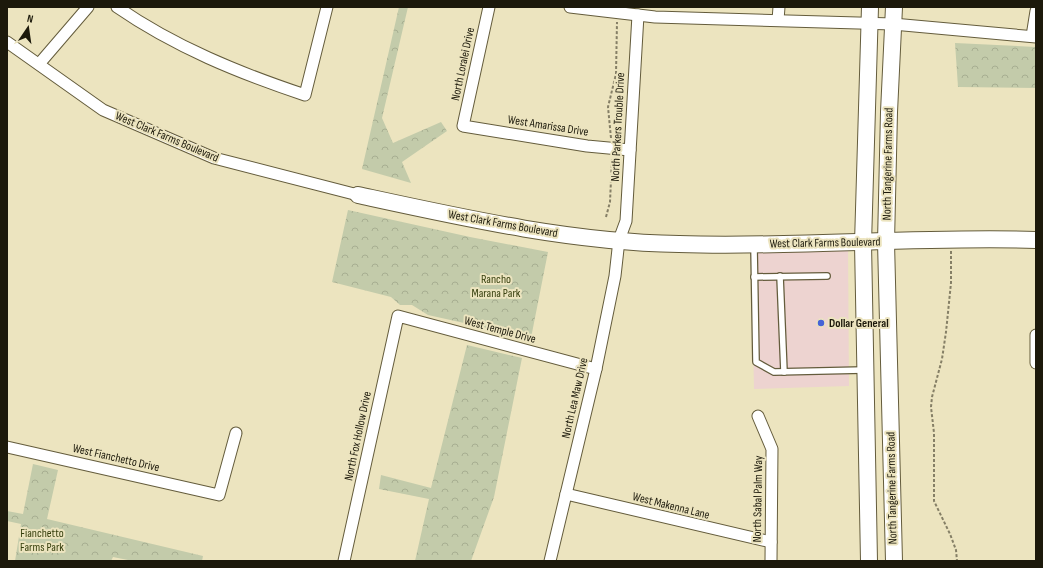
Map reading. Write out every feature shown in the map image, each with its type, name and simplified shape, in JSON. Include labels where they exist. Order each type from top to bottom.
[{"type":"street","points":[[39,64],[88,7]]},
{"type":"street","points":[[117,7],[148,28],[210,60],[305,95],[327,7]]},
{"type":"street","name":"North Loralei Drive","points":[[463,126],[489,7]]},
{"type":"street","points":[[570,7],[655,17],[778,20],[869,15],[893,24],[1034,37],[1036,11]]},
{"type":"street","points":[[778,20],[779,7]]},
{"type":"street","name":"North Tangerine Farms Road","points":[[894,7],[886,242],[894,561]]},
{"type":"street","name":"North Parkers Trouble Drive","points":[[619,240],[626,221],[638,15]]},
{"type":"street","name":"North Tangerine Farms Road","points":[[869,15],[863,243],[869,561]]},
{"type":"street","name":"West Clark Farms Boulevard","points":[[7,42],[103,110],[214,158],[358,195],[512,227],[578,237],[678,244],[1036,240]]},
{"type":"street","name":"West Amarissa Drive","points":[[463,126],[586,146],[630,150]]},
{"type":"street","name":"North Lea Maw Drive","points":[[550,561],[596,369],[615,276],[619,240]]},
{"type":"street","name":"West Temple Drive","points":[[398,316],[596,369]]},
{"type":"street","name":"North Fox Hollow Drive","points":[[344,561],[398,316]]},
{"type":"street","points":[[1036,335],[1036,363]]},
{"type":"street","name":"North Sabal Palm Way","points":[[758,416],[772,449],[771,561]]},
{"type":"street","name":"West Fianchetto Drive","points":[[7,447],[219,495],[236,433]]},
{"type":"street","name":"West Makenna Lane","points":[[566,494],[771,542]]},
{"type":"lane","points":[[754,244],[756,362],[774,372],[866,370]]},
{"type":"lane","points":[[780,276],[784,372]]},
{"type":"lane","points":[[754,277],[827,276]]},
{"type":"path","points":[[606,217],[613,166],[608,107],[616,74],[617,22],[614,12]]},
{"type":"path","points":[[951,240],[951,282],[946,332],[942,359],[932,396],[931,407],[934,433],[934,501],[952,540],[957,561]]},
{"type":"shaded area","points":[[848,243],[849,386],[754,389],[751,244]]},
{"type":"green space","points":[[399,7],[408,7],[382,118],[393,143],[441,122],[447,131],[402,162],[411,183],[362,169]]},
{"type":"green space","points":[[955,43],[1036,47],[1036,88],[958,87]]},
{"type":"green space","name":"Rancho Marana Park","points":[[348,210],[470,237],[548,252],[531,338],[428,315],[412,305],[400,305],[391,297],[332,282]]},
{"type":"green space","points":[[467,345],[522,358],[494,497],[471,561],[415,561],[429,499],[379,489],[381,475],[431,488]]},
{"type":"green space","name":"Fianchetto Farms Park","points":[[33,464],[58,470],[47,519],[203,556],[202,561],[133,561],[113,557],[111,561],[15,561],[21,524],[7,521],[7,511],[23,514]]},
{"type":"place","name":"Dollar General","points":[[821,323]]}]
